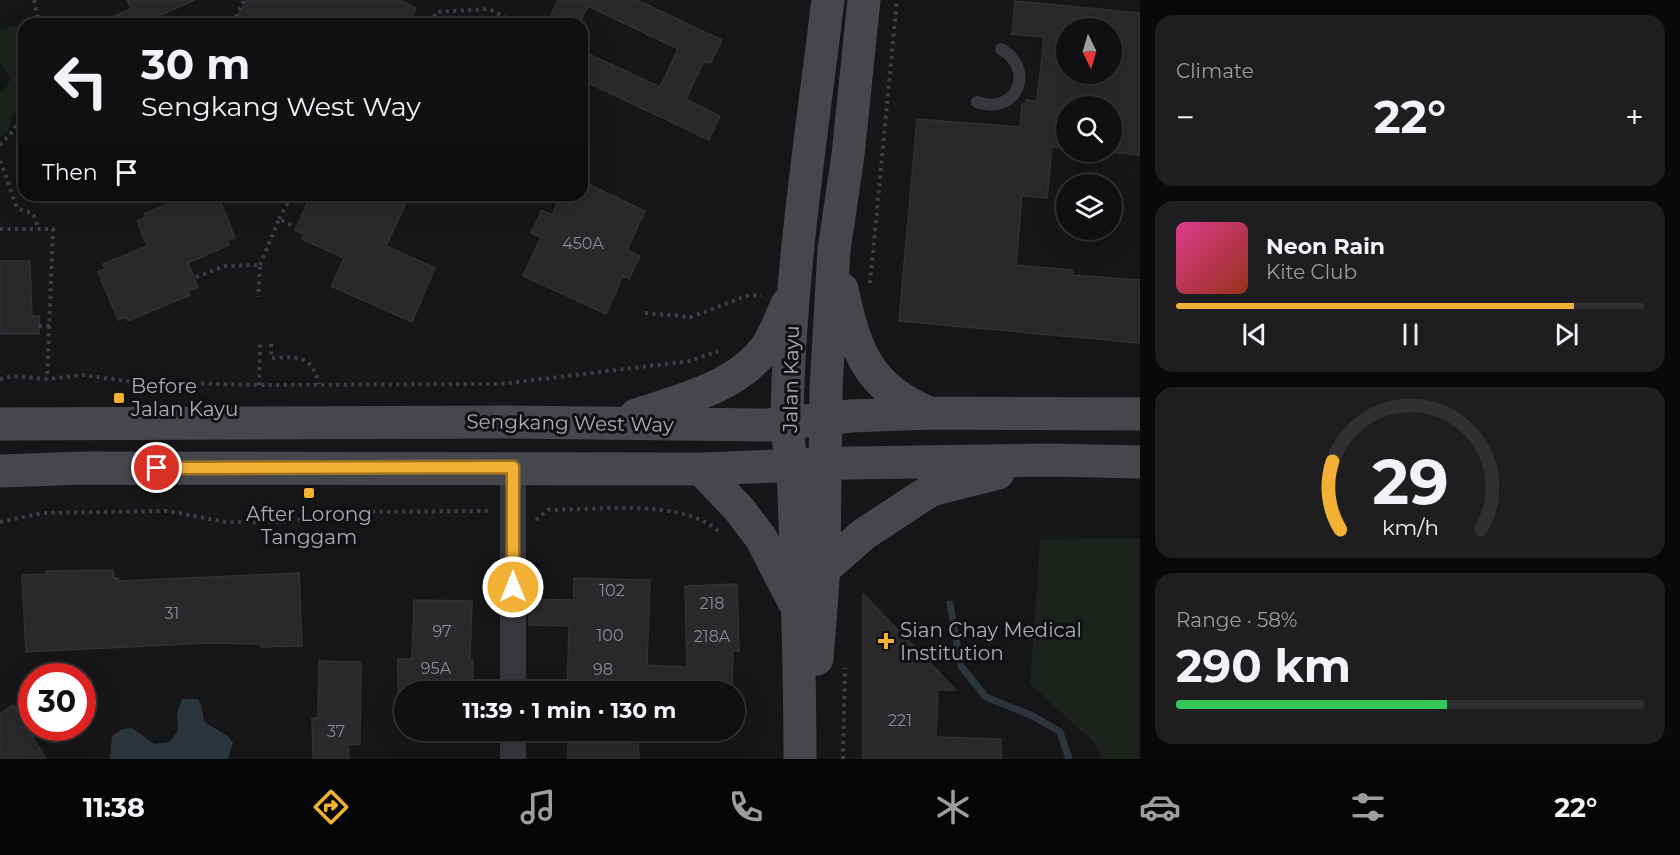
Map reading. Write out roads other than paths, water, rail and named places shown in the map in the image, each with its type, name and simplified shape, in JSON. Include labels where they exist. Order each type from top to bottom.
[{"type":"main road","name":"Jalan Kayu","points":[[800,759],[801,689],[793,465],[787,424],[781,292],[828,0]]},
{"type":"main road","name":"Jalan Kayu","points":[[817,759],[817,657],[824,568],[826,419],[834,250],[848,155],[864,0]]},
{"type":"main road","points":[[834,250],[850,326],[859,351],[888,391],[908,404],[932,413]]},
{"type":"main road","points":[[609,423],[692,397],[745,370],[767,346],[781,292]]},
{"type":"main road","name":"Sengkang West Way","points":[[0,424],[787,424],[826,419],[932,413],[1140,414]]},
{"type":"main road","points":[[824,568],[864,534],[931,490],[1048,460]]},
{"type":"main road","points":[[0,471],[86,468],[701,469],[1048,460],[1140,462]]},
{"type":"main road","points":[[701,469],[740,509],[761,538],[797,610]]},
{"type":"street","points":[[513,467],[513,681]]},
{"type":"street","points":[[513,741],[513,759]]},
{"type":"lane","points":[[977,102],[996,105],[1012,97],[1018,89],[1020,79],[1016,61],[1001,50]]},
{"type":"waterway","points":[[950,604],[961,666],[986,697],[1033,716],[1060,732],[1069,759]]},
{"type":"place","name":"Before Jalan Kayu","points":[[119,398]]},
{"type":"place","name":"After Lorong Tanggam","points":[[309,493]]},
{"type":"place","name":"Sian Chay Medical Institution","points":[[886,641]]}]
